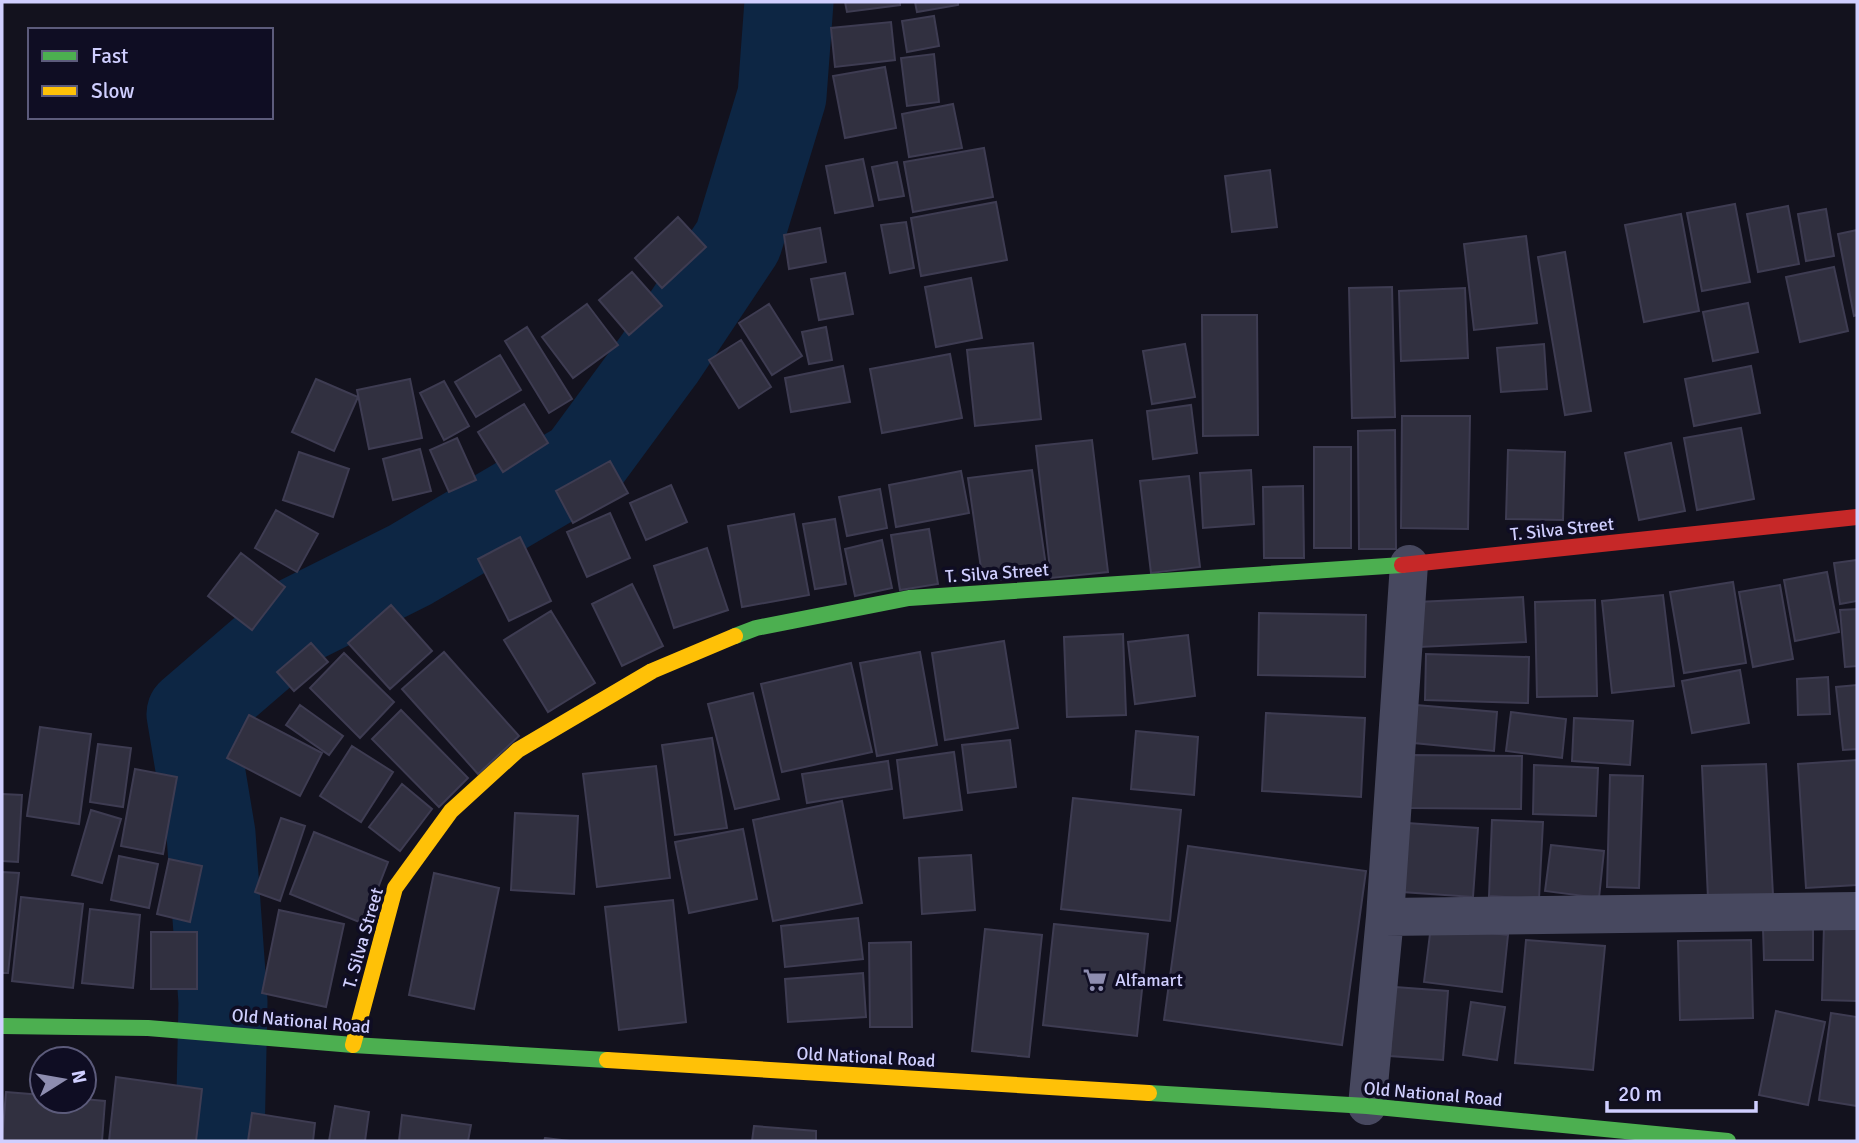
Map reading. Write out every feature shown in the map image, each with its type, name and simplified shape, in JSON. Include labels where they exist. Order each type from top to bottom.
[{"type":"main road","name":"T. Silva Street","points":[[353,1045],[395,888],[451,811],[518,750],[652,671],[756,628],[909,598],[1409,564],[1857,517]]},
{"type":"main road","name":"Old National Road","points":[[2,1026],[148,1028],[353,1045],[1367,1107],[1728,1141]]},
{"type":"street","points":[[1367,1107],[1385,917],[1409,564]]},
{"type":"street","points":[[1385,917],[1857,911]]},
{"type":"building","points":[[845,2],[900,2],[900,5],[847,12]]},
{"type":"building","points":[[915,2],[958,2],[958,5],[917,12]]},
{"type":"building","points":[[934,16],[939,46],[907,52],[902,21]]},
{"type":"building","points":[[891,22],[895,60],[835,67],[831,28]]},
{"type":"building","points":[[934,54],[939,102],[907,106],[901,58]]},
{"type":"building","points":[[885,67],[896,128],[845,138],[833,76]]},
{"type":"building","points":[[953,104],[962,148],[909,157],[902,114]]},
{"type":"building","points":[[984,148],[993,197],[913,212],[904,162]]},
{"type":"building","points":[[863,159],[873,206],[835,213],[826,166]]},
{"type":"building","points":[[897,162],[904,196],[879,200],[872,167]]},
{"type":"building","points":[[1270,170],[1277,227],[1232,232],[1225,176]]},
{"type":"building","points":[[996,202],[1007,260],[921,276],[911,218]]},
{"type":"building","points":[[1735,204],[1750,282],[1702,291],[1687,213]]},
{"type":"building","points":[[1788,206],[1799,264],[1758,272],[1747,214]]},
{"type":"building","points":[[1826,209],[1834,256],[1806,261],[1798,214]]},
{"type":"building","points":[[1681,214],[1699,311],[1644,322],[1625,225]]},
{"type":"building","points":[[678,217],[706,247],[662,288],[635,258]]},
{"type":"building","points":[[906,222],[914,268],[890,273],[881,225]]},
{"type":"building","points":[[820,228],[826,262],[789,269],[784,235]]},
{"type":"building","points":[[1857,230],[1857,315],[1854,316],[1838,234]]},
{"type":"building","points":[[1526,236],[1537,323],[1474,330],[1464,244]]},
{"type":"building","points":[[1565,252],[1591,411],[1565,415],[1538,257]]},
{"type":"building","points":[[1834,267],[1848,331],[1800,342],[1786,277]]},
{"type":"building","points":[[632,272],[662,306],[629,335],[599,300]]},
{"type":"building","points":[[845,273],[853,314],[819,320],[811,279]]},
{"type":"building","points":[[971,278],[982,338],[936,347],[925,287]]},
{"type":"building","points":[[1392,287],[1395,417],[1352,418],[1349,288]]},
{"type":"building","points":[[1465,288],[1468,358],[1401,361],[1399,291]]},
{"type":"building","points":[[1748,303],[1758,352],[1713,361],[1703,312]]},
{"type":"building","points":[[587,304],[618,345],[573,378],[542,337]]},
{"type":"building","points":[[769,304],[802,356],[772,375],[739,323]]},
{"type":"building","points":[[1202,315],[1257,315],[1258,435],[1203,436]]},
{"type":"building","points":[[527,327],[572,399],[549,413],[505,341]]},
{"type":"building","points":[[826,327],[832,360],[809,364],[802,332]]},
{"type":"building","points":[[741,340],[771,387],[739,408],[709,360]]},
{"type":"building","points":[[1033,343],[1041,419],[975,426],[967,350]]},
{"type":"building","points":[[1185,344],[1195,397],[1152,404],[1143,351]]},
{"type":"building","points":[[1544,344],[1547,389],[1501,392],[1497,348]]},
{"type":"building","points":[[950,354],[962,418],[882,433],[870,369]]},
{"type":"building","points":[[500,355],[521,390],[476,417],[455,382]]},
{"type":"building","points":[[843,366],[850,402],[791,412],[785,378]]},
{"type":"building","points":[[1751,366],[1760,413],[1694,426],[1685,379]]},
{"type":"building","points":[[316,379],[358,397],[334,451],[292,432]]},
{"type":"building","points":[[410,379],[422,438],[369,449],[357,390]]},
{"type":"building","points":[[444,381],[469,426],[444,440],[420,393]]},
{"type":"building","points":[[524,404],[548,443],[503,472],[478,432]]},
{"type":"building","points":[[1191,405],[1197,453],[1153,459],[1147,411]]},
{"type":"building","points":[[1402,416],[1470,416],[1468,529],[1401,528]]},
{"type":"building","points":[[1741,428],[1754,499],[1697,510],[1684,438]]},
{"type":"building","points":[[1395,430],[1396,549],[1359,549],[1358,431]]},
{"type":"building","points":[[457,438],[476,480],[449,492],[430,450]]},
{"type":"building","points":[[1092,440],[1108,572],[1051,578],[1036,446]]},
{"type":"building","points":[[1671,443],[1685,511],[1639,520],[1625,453]]},
{"type":"building","points":[[1314,447],[1351,447],[1351,548],[1314,548]]},
{"type":"building","points":[[420,449],[431,491],[393,500],[383,459]]},
{"type":"building","points":[[1508,450],[1565,452],[1563,520],[1506,519]]},
{"type":"building","points":[[299,452],[349,469],[333,517],[283,500]]},
{"type":"building","points":[[610,461],[628,493],[573,523],[556,491]]},
{"type":"building","points":[[1032,470],[1047,573],[983,582],[968,478]]},
{"type":"building","points":[[1251,470],[1254,524],[1203,528],[1200,473]]},
{"type":"building","points":[[961,471],[969,513],[896,527],[889,485]]},
{"type":"building","points":[[1189,476],[1200,567],[1151,573],[1140,481]]},
{"type":"building","points":[[671,485],[687,522],[646,540],[630,503]]},
{"type":"building","points":[[1303,486],[1304,558],[1264,558],[1263,487]]},
{"type":"building","points":[[880,489],[887,528],[847,536],[839,497]]},
{"type":"building","points":[[276,510],[318,534],[297,572],[255,548]]},
{"type":"building","points":[[610,513],[630,558],[587,577],[567,532]]},
{"type":"building","points":[[794,514],[809,595],[742,607],[728,526]]},
{"type":"building","points":[[835,519],[846,584],[815,589],[803,524]]},
{"type":"building","points":[[929,529],[938,584],[900,590],[891,535]]},
{"type":"building","points":[[520,537],[551,601],[509,621],[478,559]]},
{"type":"building","points":[[882,540],[892,588],[855,596],[845,549]]},
{"type":"building","points":[[707,548],[728,610],[674,628],[654,566]]},
{"type":"building","points":[[241,553],[285,587],[252,630],[208,596]]},
{"type":"building","points":[[1857,560],[1857,601],[1840,604],[1834,563]]},
{"type":"building","points":[[1827,572],[1839,632],[1795,641],[1784,580]]},
{"type":"building","points":[[1733,582],[1746,663],[1684,673],[1670,592]]},
{"type":"building","points":[[632,584],[663,646],[622,666],[592,604]]},
{"type":"building","points":[[1780,585],[1793,659],[1753,667],[1739,592]]},
{"type":"building","points":[[1663,595],[1674,686],[1612,693],[1602,601]]},
{"type":"building","points":[[1523,597],[1526,642],[1419,647],[1417,602]]},
{"type":"building","points":[[1595,600],[1597,696],[1537,697],[1535,602]]},
{"type":"building","points":[[391,605],[432,651],[390,689],[348,643]]},
{"type":"building","points":[[1857,609],[1857,666],[1845,667],[1840,610]]},
{"type":"building","points":[[551,611],[595,683],[548,712],[504,640]]},
{"type":"building","points":[[1259,613],[1366,615],[1365,677],[1258,675]]},
{"type":"building","points":[[1123,634],[1126,715],[1067,717],[1064,637]]},
{"type":"building","points":[[1188,635],[1195,696],[1135,704],[1128,642]]},
{"type":"building","points":[[1004,641],[1018,728],[945,740],[932,653]]},
{"type":"building","points":[[311,643],[328,662],[294,691],[277,672]]},
{"type":"building","points":[[444,652],[519,736],[478,774],[402,689]]},
{"type":"building","points":[[920,652],[937,745],[877,756],[860,663]]},
{"type":"building","points":[[344,653],[394,702],[360,738],[310,688]]},
{"type":"building","points":[[1426,654],[1529,657],[1528,703],[1425,700]]},
{"type":"building","points":[[851,663],[872,752],[782,772],[761,684]]},
{"type":"building","points":[[1740,670],[1749,723],[1692,733],[1682,681]]},
{"type":"building","points":[[1828,677],[1830,714],[1798,715],[1797,679]]},
{"type":"building","points":[[1857,685],[1857,749],[1843,750],[1836,687]]},
{"type":"building","points":[[753,693],[779,799],[735,809],[708,704]]},
{"type":"building","points":[[300,705],[343,736],[329,755],[286,725]]},
{"type":"building","points":[[1416,705],[1497,712],[1494,751],[1414,743]]},
{"type":"building","points":[[401,710],[468,778],[439,807],[372,739]]},
{"type":"building","points":[[1511,712],[1566,719],[1562,758],[1506,751]]},
{"type":"building","points":[[1266,713],[1365,718],[1361,797],[1262,791]]},
{"type":"building","points":[[249,715],[322,753],[300,796],[227,758]]},
{"type":"building","points":[[1574,718],[1633,721],[1630,765],[1572,761]]},
{"type":"building","points":[[40,727],[91,734],[79,824],[27,816]]},
{"type":"building","points":[[1136,731],[1198,737],[1194,795],[1131,789]]},
{"type":"building","points":[[712,738],[727,828],[675,835],[662,745]]},
{"type":"building","points":[[1010,740],[1016,787],[968,793],[962,745]]},
{"type":"building","points":[[98,744],[131,748],[123,807],[90,802]]},
{"type":"building","points":[[352,746],[393,772],[361,822],[320,796]]},
{"type":"building","points":[[954,752],[962,810],[904,818],[897,760]]},
{"type":"building","points":[[1410,755],[1522,756],[1521,809],[1409,808]]},
{"type":"building","points":[[1857,760],[1857,885],[1806,888],[1798,764]]},
{"type":"building","points":[[888,761],[892,789],[807,803],[802,774]]},
{"type":"building","points":[[1766,764],[1773,895],[1708,898],[1702,766]]},
{"type":"building","points":[[1534,765],[1598,768],[1596,816],[1533,814]]},
{"type":"building","points":[[656,766],[670,878],[597,887],[583,774]]},
{"type":"building","points":[[135,769],[177,777],[163,854],[121,846]]},
{"type":"building","points":[[1610,775],[1643,776],[1639,888],[1607,887]]},
{"type":"building","points":[[402,784],[432,809],[400,851],[369,827]]},
{"type":"building","points":[[2,794],[22,795],[18,862],[2,861]]},
{"type":"building","points":[[1073,798],[1181,810],[1170,921],[1061,909]]},
{"type":"building","points":[[842,801],[862,903],[773,921],[753,820]]},
{"type":"building","points":[[91,810],[121,819],[102,883],[72,875]]},
{"type":"building","points":[[515,813],[578,816],[574,894],[511,890]]},
{"type":"building","points":[[281,818],[305,826],[280,901],[255,892]]},
{"type":"building","points":[[1492,820],[1543,822],[1539,899],[1489,896]]},
{"type":"building","points":[[1407,823],[1478,828],[1473,897],[1402,892]]},
{"type":"building","points":[[743,829],[757,899],[689,913],[675,842]]},
{"type":"building","points":[[314,832],[388,862],[364,924],[290,894]]},
{"type":"building","points":[[1551,845],[1604,851],[1599,898],[1545,891]]},
{"type":"building","points":[[1188,846],[1366,871],[1342,1045],[1164,1020]]},
{"type":"building","points":[[971,855],[975,910],[922,914],[919,858]]},
{"type":"building","points":[[119,856],[158,864],[149,908],[111,900]]},
{"type":"building","points":[[169,859],[202,866],[190,922],[157,914]]},
{"type":"building","points":[[2,872],[19,873],[8,973],[2,973]]},
{"type":"building","points":[[434,873],[499,888],[474,1009],[409,995]]},
{"type":"building","points":[[21,897],[83,904],[73,988],[12,981]]},
{"type":"building","points":[[673,900],[686,1022],[619,1030],[605,907]]},
{"type":"building","points":[[90,909],[140,915],[133,988],[82,983]]},
{"type":"building","points":[[279,910],[344,924],[326,1007],[262,993]]},
{"type":"building","points":[[858,918],[863,959],[785,967],[781,926]]},
{"type":"building","name":"Alfamart","points":[[1054,924],[1148,934],[1137,1036],[1043,1025]]},
{"type":"building","points":[[1824,925],[1857,926],[1857,1001],[1822,1000]]},
{"type":"building","points":[[1431,926],[1508,935],[1502,992],[1424,982]]},
{"type":"building","points":[[1763,928],[1813,929],[1813,960],[1764,960]]},
{"type":"building","points":[[985,929],[1042,935],[1029,1057],[972,1051]]},
{"type":"building","points":[[151,932],[197,932],[197,989],[151,989]]},
{"type":"building","points":[[1526,940],[1605,946],[1593,1070],[1515,1063]]},
{"type":"building","points":[[1751,940],[1753,1018],[1680,1020],[1678,941]]},
{"type":"building","points":[[911,942],[912,1027],[870,1027],[869,943]]},
{"type":"building","points":[[863,973],[866,1017],[788,1022],[785,979]]},
{"type":"building","points":[[1395,987],[1448,991],[1443,1060],[1390,1056]]},
{"type":"building","points":[[1471,1002],[1505,1007],[1497,1060],[1463,1055]]},
{"type":"building","points":[[1776,1011],[1825,1022],[1808,1105],[1759,1095]]},
{"type":"building","points":[[1831,1013],[1857,1017],[1857,1106],[1819,1100]]},
{"type":"building","points":[[116,1077],[202,1089],[196,1141],[109,1141]]},
{"type":"building","points":[[6,1092],[28,1094],[28,1115],[98,1115],[98,1100],[105,1101],[102,1141],[2,1141]]},
{"type":"building","points":[[335,1106],[369,1112],[365,1141],[329,1141]]},
{"type":"building","points":[[252,1113],[315,1123],[313,1141],[248,1141]]},
{"type":"building","points":[[402,1115],[471,1125],[468,1141],[399,1141]]},
{"type":"building","points":[[754,1126],[816,1131],[816,1141],[752,1141]]},
{"type":"building","points":[[545,1138],[570,1141],[544,1141]]},
{"type":"waterway","points":[[220,1141],[223,1002],[211,834],[191,714],[300,620],[410,565],[582,464],[660,358],[738,241],[782,96],[789,2]]},
{"type":"traffic: fast","points":[[735,636],[756,628],[909,598],[1402,565]]},
{"type":"traffic: fast","points":[[2,1026],[148,1028],[353,1045],[607,1060]]},
{"type":"traffic: fast","points":[[1149,1093],[1367,1106],[1728,1141]]},
{"type":"traffic: slow","points":[[353,1045],[395,888],[451,811],[518,750],[652,671],[735,636]]},
{"type":"traffic: slow","points":[[607,1060],[1149,1093]]},
{"type":"traffic: jam","points":[[1402,565],[1857,517]]},
{"type":"place","name":"Alfamart","points":[[1095,980]]}]
